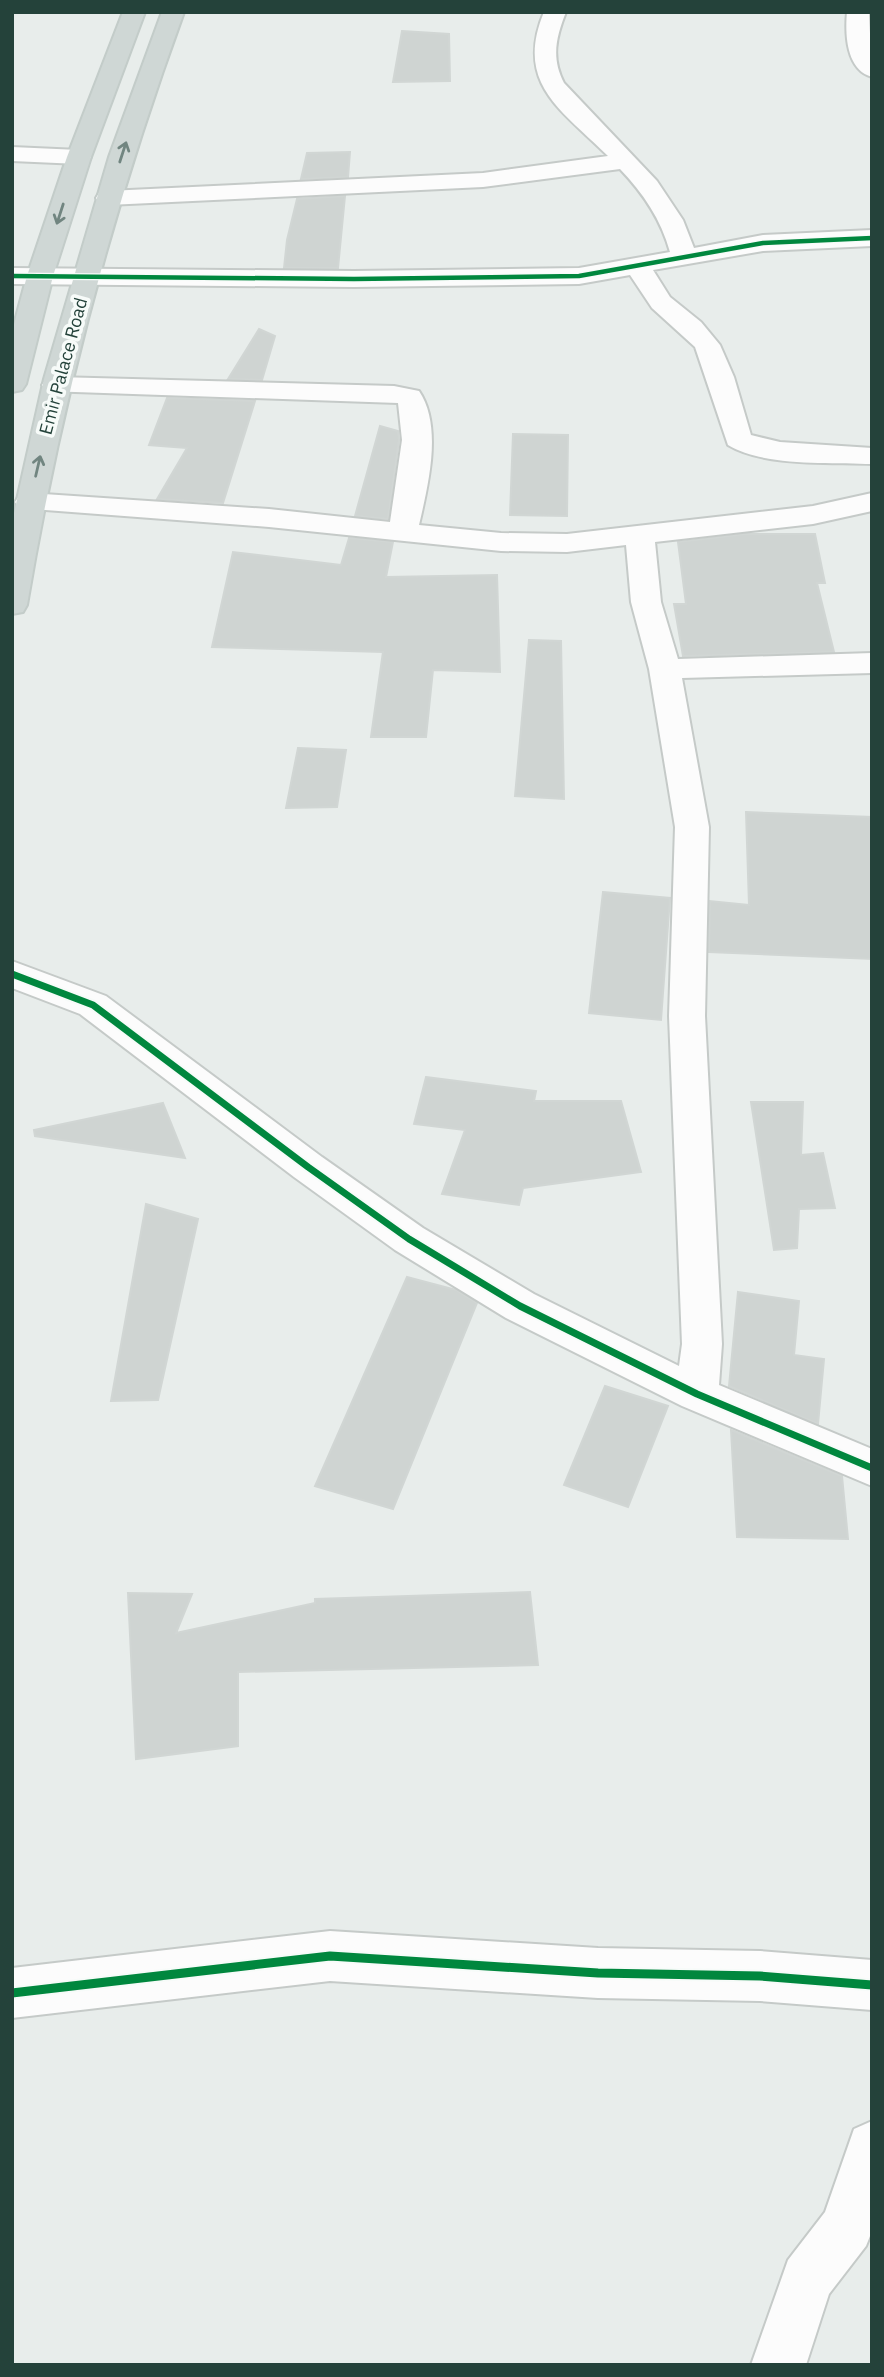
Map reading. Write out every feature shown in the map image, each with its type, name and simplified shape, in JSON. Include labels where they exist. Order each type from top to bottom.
[{"type":"main road","points":[[12,384],[40,276],[79,157],[134,12]]},
{"type":"main road","name":"Emir Palace Road","points":[[12,605],[29,502],[55,385],[108,198],[145,83],[173,12]]},
{"type":"street","points":[[555,12],[543,52],[545,68],[555,87],[650,187],[673,221],[684,257]]},
{"type":"street","points":[[858,12],[857,24],[864,63],[872,70]]},
{"type":"street","points":[[12,154],[79,157]]},
{"type":"street","points":[[108,198],[483,180],[624,161]]},
{"type":"street","points":[[12,276],[354,279],[579,276],[774,242],[872,238]]},
{"type":"street","points":[[636,266],[661,302],[692,328],[707,345],[720,377],[738,439],[743,444],[772,450],[872,456]]},
{"type":"street","points":[[55,385],[394,394],[409,397],[417,412],[414,480],[403,530]]},
{"type":"street","points":[[29,502],[403,530],[501,542],[566,543],[640,537],[813,515],[872,502]]},
{"type":"street","points":[[640,537],[646,602],[665,669],[692,827],[687,1016],[702,1344],[697,1394]]},
{"type":"street","points":[[665,669],[872,663]]},
{"type":"street","points":[[12,974],[93,1005],[309,1167],[420,1245],[520,1306],[697,1394],[872,1468]]},
{"type":"street","points":[[12,1993],[330,1956],[598,1973],[760,1976],[872,1985]]},
{"type":"street","points":[[778,2365],[807,2279],[859,2235],[872,2147]]},
{"type":"building","points":[[402,31],[449,34],[450,81],[393,82]]},
{"type":"building","points":[[350,152],[348,177],[301,179],[307,153]]},
{"type":"building","points":[[345,196],[338,268],[284,268],[287,240],[297,199]]},
{"type":"building","points":[[259,329],[275,336],[262,380],[228,379]]},
{"type":"building","points":[[167,398],[255,401],[223,503],[157,499],[187,448],[149,445]]},
{"type":"building","points":[[380,426],[398,431],[399,440],[388,519],[355,516]]},
{"type":"building","points":[[513,434],[568,435],[567,516],[510,515]]},
{"type":"building","points":[[745,534],[815,534],[825,583],[817,583],[834,652],[683,656],[674,604],[686,604],[678,542]]},
{"type":"building","points":[[349,538],[393,542],[386,577],[497,575],[500,672],[433,670],[426,737],[371,737],[383,652],[212,647],[233,552],[341,565]]},
{"type":"building","points":[[529,640],[561,641],[564,799],[515,796]]},
{"type":"building","points":[[298,748],[346,750],[337,807],[286,808]]},
{"type":"building","points":[[746,812],[872,817],[872,959],[709,952],[710,901],[749,905]]},
{"type":"building","points":[[603,892],[670,898],[661,1020],[589,1013]]},
{"type":"building","points":[[426,1077],[536,1091],[534,1101],[621,1101],[641,1172],[523,1188],[519,1205],[442,1194],[465,1130],[414,1124]]},
{"type":"building","points":[[751,1102],[803,1102],[801,1155],[823,1153],[835,1208],[799,1209],[797,1248],[774,1250]]},
{"type":"building","points":[[163,1103],[185,1158],[35,1136],[34,1130]]},
{"type":"building","points":[[146,1204],[198,1219],[158,1400],[111,1401]]},
{"type":"building","points":[[407,1277],[456,1290],[477,1303],[393,1509],[315,1486]]},
{"type":"building","points":[[738,1292],[799,1301],[794,1355],[824,1359],[818,1424],[729,1386]]},
{"type":"building","points":[[605,1386],[668,1406],[628,1507],[564,1485]]},
{"type":"building","points":[[731,1430],[842,1476],[848,1539],[737,1537]]},
{"type":"building","points":[[530,1592],[538,1665],[238,1672],[238,1746],[136,1759],[128,1593],[192,1594],[176,1633],[315,1603],[315,1599]]},
{"type":"cycle path","points":[[12,276],[354,279],[579,276],[763,243],[872,238]]},
{"type":"cycle path","points":[[12,974],[93,1005],[308,1167],[409,1239],[520,1306],[697,1394],[872,1468]]},
{"type":"cycle path","points":[[12,1993],[330,1956],[598,1973],[760,1976],[872,1985]]}]
